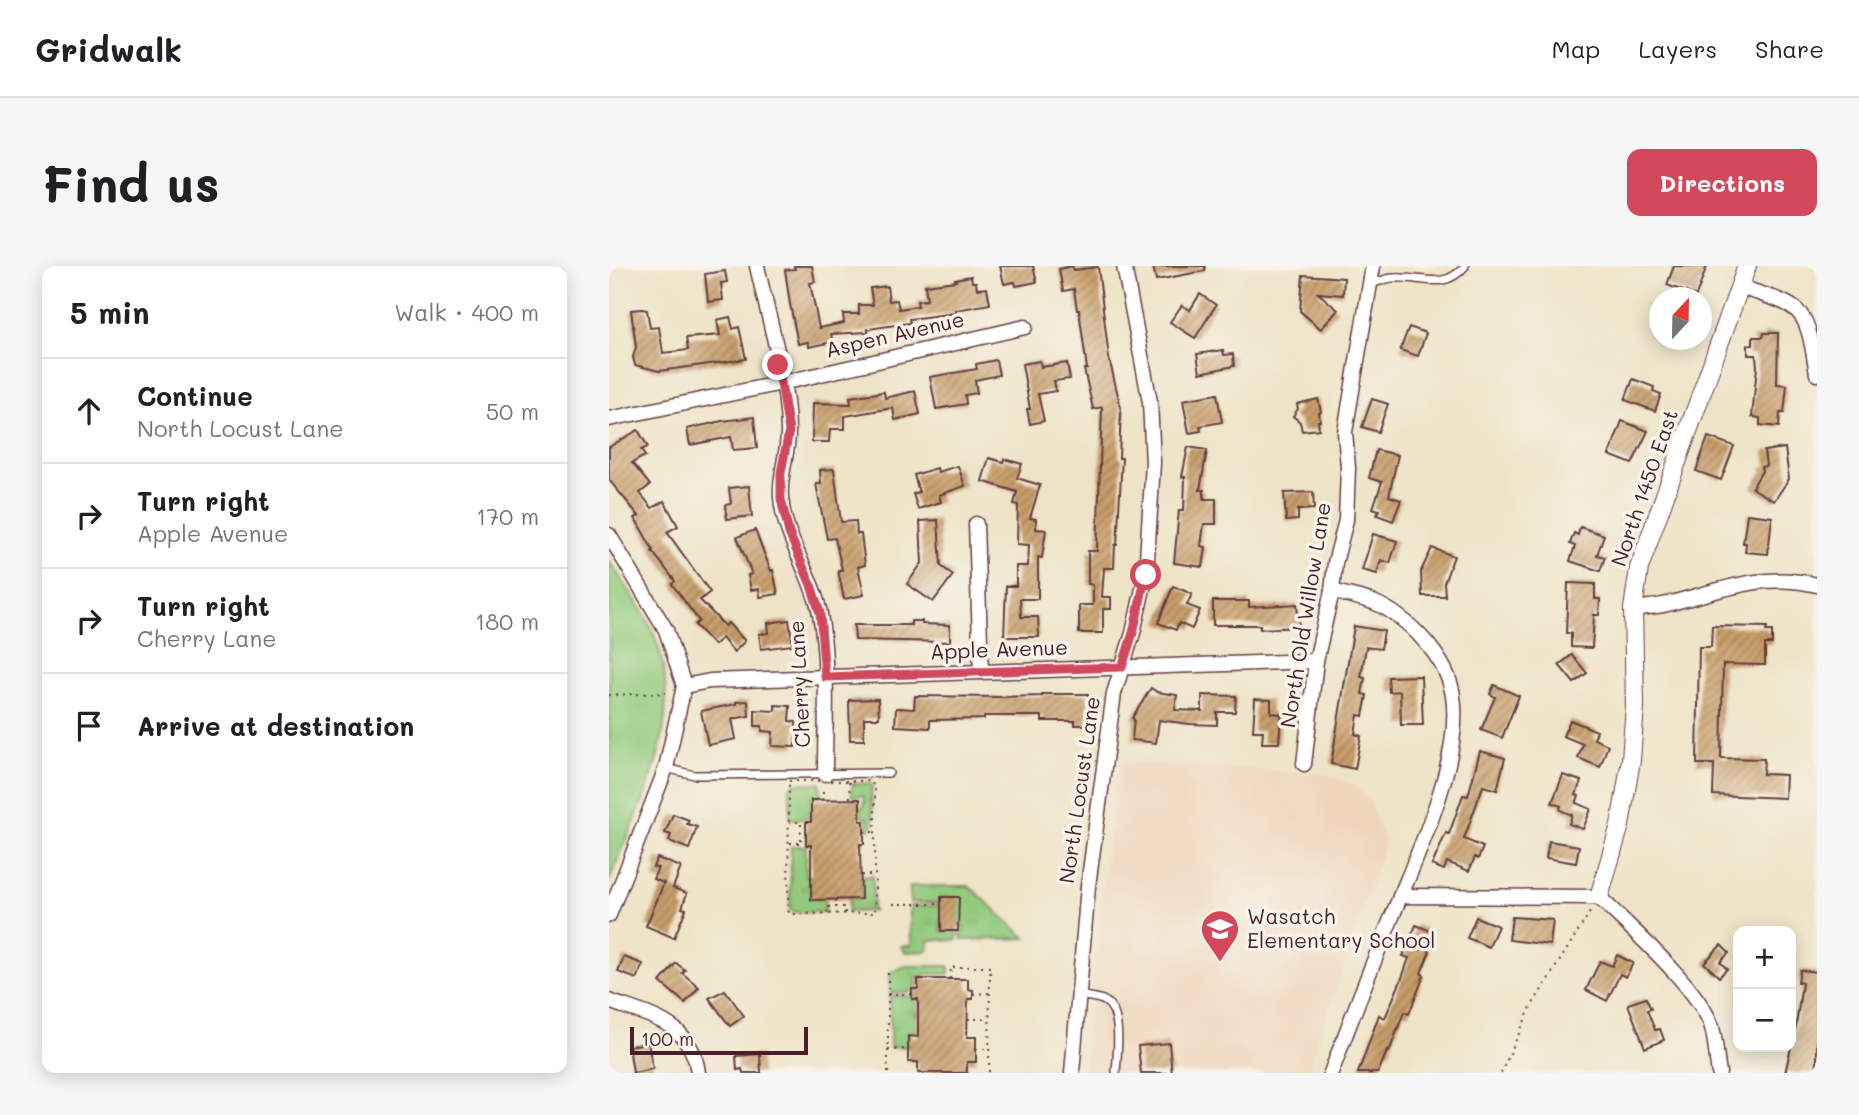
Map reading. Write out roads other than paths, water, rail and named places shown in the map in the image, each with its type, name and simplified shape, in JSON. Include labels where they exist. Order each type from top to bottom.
[{"type":"street","name":"Cherry Lane","points":[[757,266],[782,383],[789,431],[781,473],[781,499],[789,533],[820,613],[825,677],[824,777]]},
{"type":"street","name":"North Locust Lane","points":[[1072,1073],[1088,886],[1114,693],[1133,633],[1146,575],[1153,463],[1150,402],[1124,266]]},
{"type":"street","name":"North Old Willow Lane","points":[[1304,764],[1316,661],[1346,520],[1345,432],[1373,266]]},
{"type":"street","name":"North 1450 East","points":[[1599,897],[1620,825],[1631,760],[1635,706],[1633,609],[1639,568],[1747,266]]},
{"type":"street","points":[[1740,286],[1781,299],[1799,312],[1810,330],[1817,374]]},
{"type":"street","name":"Aspen Avenue","points":[[609,419],[782,383],[1025,327]]},
{"type":"street","points":[[977,524],[981,672]]},
{"type":"street","points":[[609,535],[666,630],[684,686],[666,768],[609,915]]},
{"type":"street","points":[[1633,609],[1669,604],[1712,590],[1755,581],[1793,579],[1817,585]]},
{"type":"street","points":[[1331,1073],[1424,837],[1453,740],[1453,695],[1438,657],[1396,614],[1372,601],[1332,591]]},
{"type":"street","name":"Apple Avenue","points":[[684,686],[710,681],[1316,661]]},
{"type":"street","points":[[1400,896],[1599,897],[1689,989],[1704,1010],[1712,1028],[1719,1073]]},
{"type":"street","points":[[609,1001],[668,1023],[681,1033],[698,1073]]},
{"type":"lane","points":[[1370,285],[1394,278],[1427,282],[1446,279],[1456,275],[1465,266]]},
{"type":"lane","points":[[666,768],[694,775],[824,777],[889,773]]},
{"type":"lane","points":[[1078,995],[1106,1001],[1113,1010],[1117,1022],[1116,1073]]},
{"type":"place","name":"Wasatch Elementary School","points":[[1220,963]]}]
